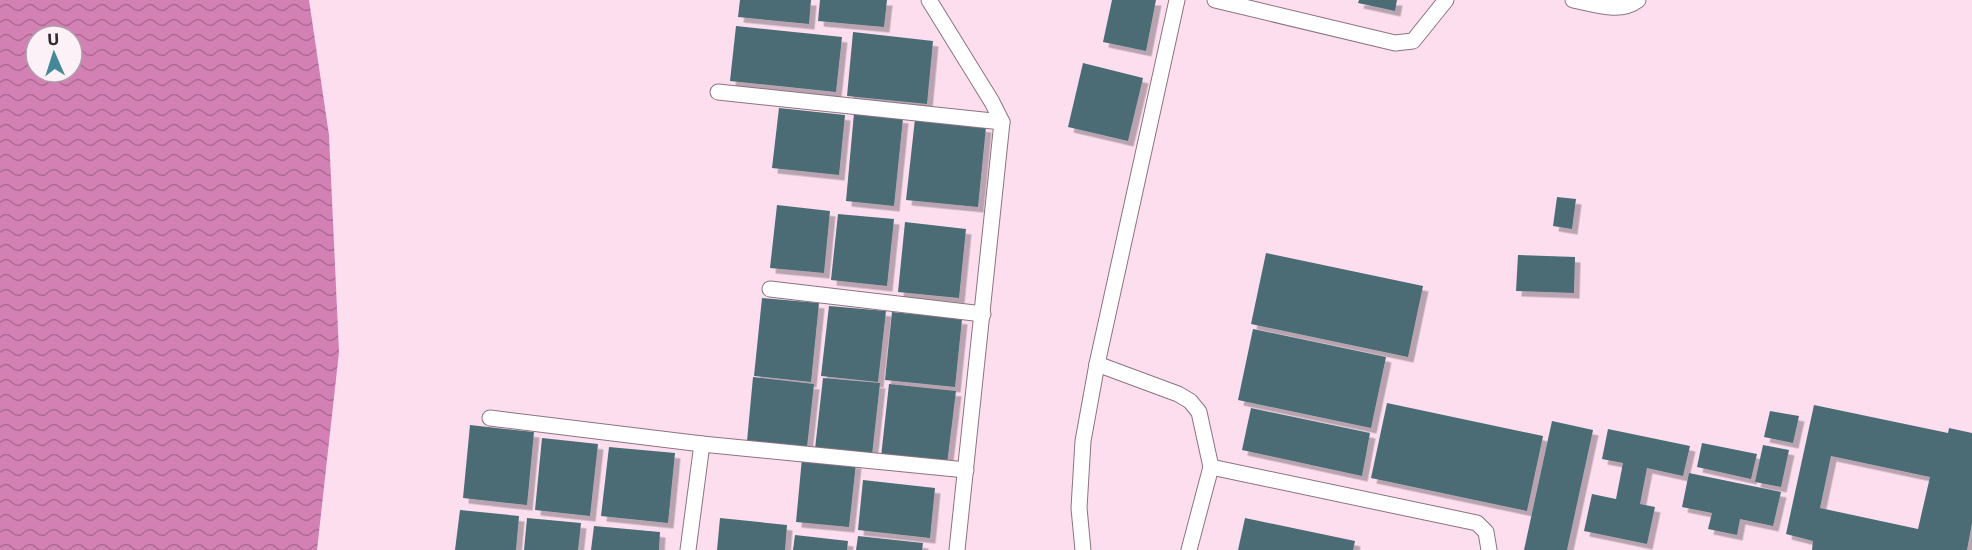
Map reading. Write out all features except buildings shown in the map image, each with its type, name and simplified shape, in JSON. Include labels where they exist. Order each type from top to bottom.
[{"type":"lane","points":[[929,0],[1002,122],[957,550]]},
{"type":"lane","points":[[1083,550],[1079,508],[1083,441],[1097,364],[1176,0]]},
{"type":"lane","points":[[1215,0],[1395,43],[1413,41],[1446,0]]},
{"type":"lane","points":[[1573,0],[1620,8],[1638,0]]},
{"type":"lane","points":[[718,92],[1002,122]]},
{"type":"lane","points":[[770,289],[983,314]]},
{"type":"lane","points":[[1097,364],[1178,394],[1190,401],[1199,412],[1211,467],[1189,550]]},
{"type":"lane","points":[[490,418],[702,444],[966,470]]},
{"type":"lane","points":[[688,550],[702,444]]},
{"type":"lane","points":[[1211,467],[1477,523],[1486,532],[1489,550]]},
{"type":"water","points":[[0,0],[309,0],[329,135],[339,352],[317,550],[0,550]]}]
